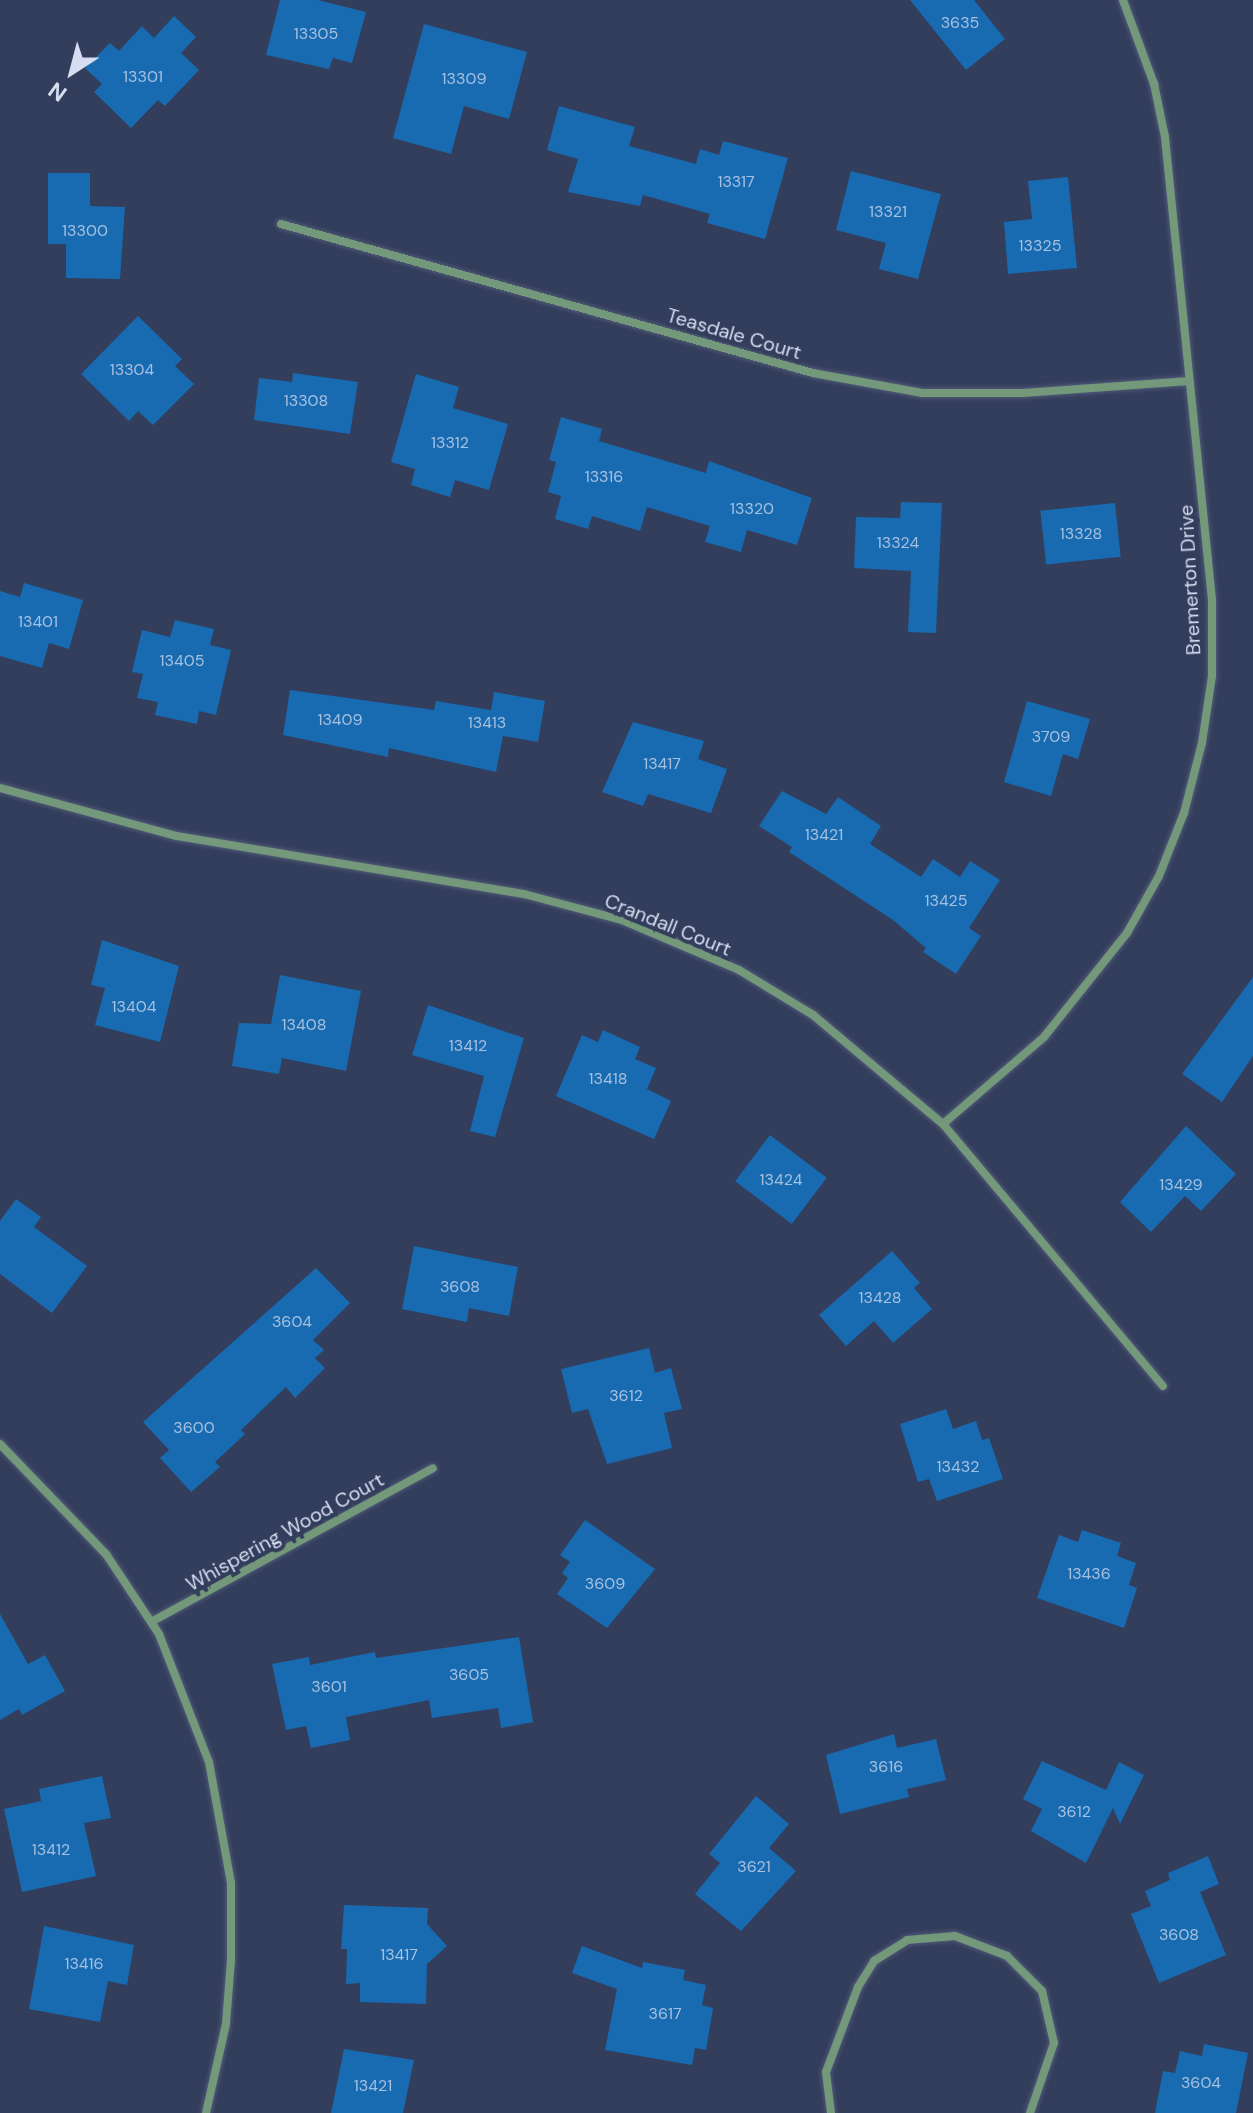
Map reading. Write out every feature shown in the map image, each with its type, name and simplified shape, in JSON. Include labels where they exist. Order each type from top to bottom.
[{"type":"street","name":"Bremerton Drive","points":[[943,1124],[1044,1037],[1091,984],[1159,876],[1184,813],[1212,676],[1212,600],[1165,137],[1154,84],[1123,0]]},
{"type":"street","name":"Teasdale Court","points":[[281,224],[813,373],[922,393],[1023,393],[1190,381]]},
{"type":"street","name":"Crandall Court","points":[[0,788],[177,836],[524,894],[622,920],[739,970],[813,1015],[943,1124],[1163,1386]]},
{"type":"street","points":[[0,1444],[84,1526],[151,1622],[209,1762],[231,1883],[226,2024],[206,2113]]},
{"type":"street","name":"Whispering Wood Court","points":[[151,1622],[433,1468]]},
{"type":"street","points":[[831,2113],[826,2072],[858,1987],[874,1961],[923,1936],[955,1936],[1007,1956],[1042,1991],[1054,2043],[1030,2113]]},
{"type":"building","points":[[280,0],[318,0],[366,12],[352,63],[333,58],[329,69],[266,55]]},
{"type":"building","points":[[910,0],[974,0],[1005,39],[966,70]]},
{"type":"building","points":[[174,16],[196,37],[181,53],[199,70],[165,106],[158,100],[131,128],[94,92],[102,84],[85,68],[110,43],[119,51],[142,26],[154,38]]},
{"type":"building","points":[[424,24],[527,52],[509,119],[464,106],[451,154],[393,138]]},
{"type":"building","points":[[559,106],[635,127],[629,146],[696,164],[700,149],[719,155],[723,141],[788,158],[765,239],[707,223],[710,214],[643,195],[640,206],[568,192],[578,159],[547,150]]},
{"type":"building","points":[[851,171],[941,194],[918,279],[879,269],[886,243],[836,230]]},
{"type":"building","points":[[48,173],[90,173],[90,206],[125,207],[120,279],[66,278],[66,244],[48,244]]},
{"type":"building","points":[[1068,177],[1077,268],[1008,274],[1004,222],[1032,219],[1028,181]]},
{"type":"building","points":[[138,316],[182,359],[175,366],[194,384],[153,425],[138,411],[129,421],[81,374]]},
{"type":"building","points":[[293,373],[358,382],[350,434],[254,420],[259,378],[292,382]]},
{"type":"building","points":[[416,374],[459,387],[453,408],[508,424],[489,490],[455,480],[450,497],[411,485],[415,469],[391,462]]},
{"type":"building","points":[[561,417],[602,429],[599,441],[706,473],[709,461],[812,498],[797,545],[747,530],[741,552],[705,542],[710,526],[647,507],[640,531],[592,516],[588,529],[555,519],[561,496],[548,492],[556,462],[549,460]]},
{"type":"building","points":[[901,502],[942,503],[936,633],[908,632],[911,571],[854,568],[856,517],[900,518]]},
{"type":"building","points":[[1115,503],[1121,557],[1046,565],[1040,511]]},
{"type":"building","points":[[24,583],[83,600],[69,649],[49,643],[42,668],[0,656],[0,591],[20,597]]},
{"type":"building","points":[[175,620],[214,629],[210,645],[231,650],[216,715],[199,711],[197,724],[155,715],[158,702],[137,698],[143,674],[132,672],[142,630],[170,637]]},
{"type":"building","points":[[290,690],[434,710],[436,701],[491,710],[494,692],[545,701],[538,742],[503,736],[496,772],[389,748],[388,757],[283,735]]},
{"type":"building","points":[[1027,701],[1090,719],[1078,759],[1063,754],[1051,796],[1004,782]]},
{"type":"building","points":[[633,722],[704,741],[698,759],[727,769],[711,813],[648,794],[643,806],[602,792]]},
{"type":"building","points":[[782,791],[826,814],[838,797],[881,826],[870,844],[921,877],[933,859],[960,877],[970,861],[1000,880],[969,928],[981,936],[956,974],[923,952],[926,948],[893,920],[789,852],[792,847],[759,826]]},
{"type":"building","points":[[102,940],[179,966],[160,1042],[95,1025],[105,988],[91,985]]},
{"type":"building","points":[[280,975],[361,991],[346,1071],[282,1058],[279,1074],[232,1066],[239,1023],[271,1024]]},
{"type":"building","points":[[1253,977],[1253,1056],[1222,1102],[1182,1074]]},
{"type":"building","points":[[428,1005],[524,1038],[495,1137],[470,1131],[484,1076],[412,1055]]},
{"type":"building","points":[[603,1030],[640,1047],[635,1059],[656,1068],[647,1089],[671,1101],[654,1139],[556,1096],[582,1035],[598,1042]]},
{"type":"building","points":[[1186,1126],[1236,1174],[1201,1211],[1185,1196],[1151,1232],[1120,1202]]},
{"type":"building","points":[[770,1135],[827,1178],[792,1224],[735,1181]]},
{"type":"building","points":[[16,1199],[41,1217],[34,1227],[87,1266],[52,1313],[0,1274],[0,1221]]},
{"type":"building","points":[[414,1246],[518,1267],[509,1316],[469,1308],[467,1322],[402,1309]]},
{"type":"building","points":[[892,1251],[920,1283],[914,1288],[932,1309],[893,1343],[874,1321],[846,1346],[819,1315]]},
{"type":"building","points":[[316,1268],[350,1303],[313,1340],[324,1350],[315,1358],[325,1368],[295,1398],[286,1387],[241,1430],[245,1434],[215,1462],[220,1467],[191,1492],[160,1458],[169,1450],[143,1422]]},
{"type":"building","points":[[649,1348],[655,1373],[671,1368],[682,1409],[664,1413],[672,1448],[607,1464],[588,1409],[572,1413],[561,1369]]},
{"type":"building","points":[[946,1409],[953,1429],[976,1421],[982,1440],[989,1438],[1003,1479],[937,1501],[929,1479],[918,1482],[900,1424]]},
{"type":"building","points":[[585,1520],[655,1569],[607,1628],[557,1594],[568,1578],[562,1573],[570,1562],[560,1555]]},
{"type":"building","points":[[1082,1530],[1121,1543],[1117,1556],[1136,1563],[1129,1585],[1137,1588],[1124,1628],[1037,1598],[1059,1535],[1078,1542]]},
{"type":"building","points":[[0,1614],[28,1664],[45,1655],[65,1691],[22,1715],[19,1709],[0,1720]]},
{"type":"building","points":[[519,1637],[533,1722],[501,1728],[498,1708],[432,1718],[429,1700],[346,1717],[350,1740],[311,1748],[306,1726],[286,1730],[272,1664],[309,1657],[310,1665],[375,1652],[376,1658]]},
{"type":"building","points":[[894,1734],[897,1748],[936,1739],[946,1780],[907,1789],[909,1797],[840,1814],[826,1755]]},
{"type":"building","points":[[1042,1761],[1106,1790],[1119,1762],[1144,1775],[1120,1824],[1113,1808],[1086,1863],[1031,1831],[1042,1809],[1023,1799]]},
{"type":"building","points":[[102,1776],[111,1818],[84,1823],[96,1876],[22,1892],[4,1809],[41,1801],[39,1789]]},
{"type":"building","points":[[756,1796],[789,1824],[769,1848],[796,1871],[741,1931],[695,1894],[720,1863],[709,1854]]},
{"type":"building","points":[[1208,1856],[1219,1884],[1200,1892],[1226,1955],[1159,1983],[1131,1914],[1151,1906],[1145,1891],[1170,1880],[1168,1873]]},
{"type":"building","points":[[344,1905],[428,1908],[427,1924],[447,1946],[427,1964],[426,2004],[360,2002],[360,1983],[346,1984],[347,1949],[341,1949]]},
{"type":"building","points":[[44,1926],[134,1945],[127,1985],[108,1981],[100,2022],[29,2009]]},
{"type":"building","points":[[582,1946],[642,1968],[643,1962],[685,1970],[683,1980],[706,1985],[702,2005],[713,2008],[706,2050],[695,2048],[692,2065],[605,2050],[617,1989],[572,1973]]},
{"type":"building","points":[[1204,2044],[1248,2053],[1236,2113],[1155,2113],[1163,2071],[1175,2073],[1180,2051],[1202,2056]]},
{"type":"building","points":[[344,2049],[414,2060],[403,2113],[331,2113]]}]
